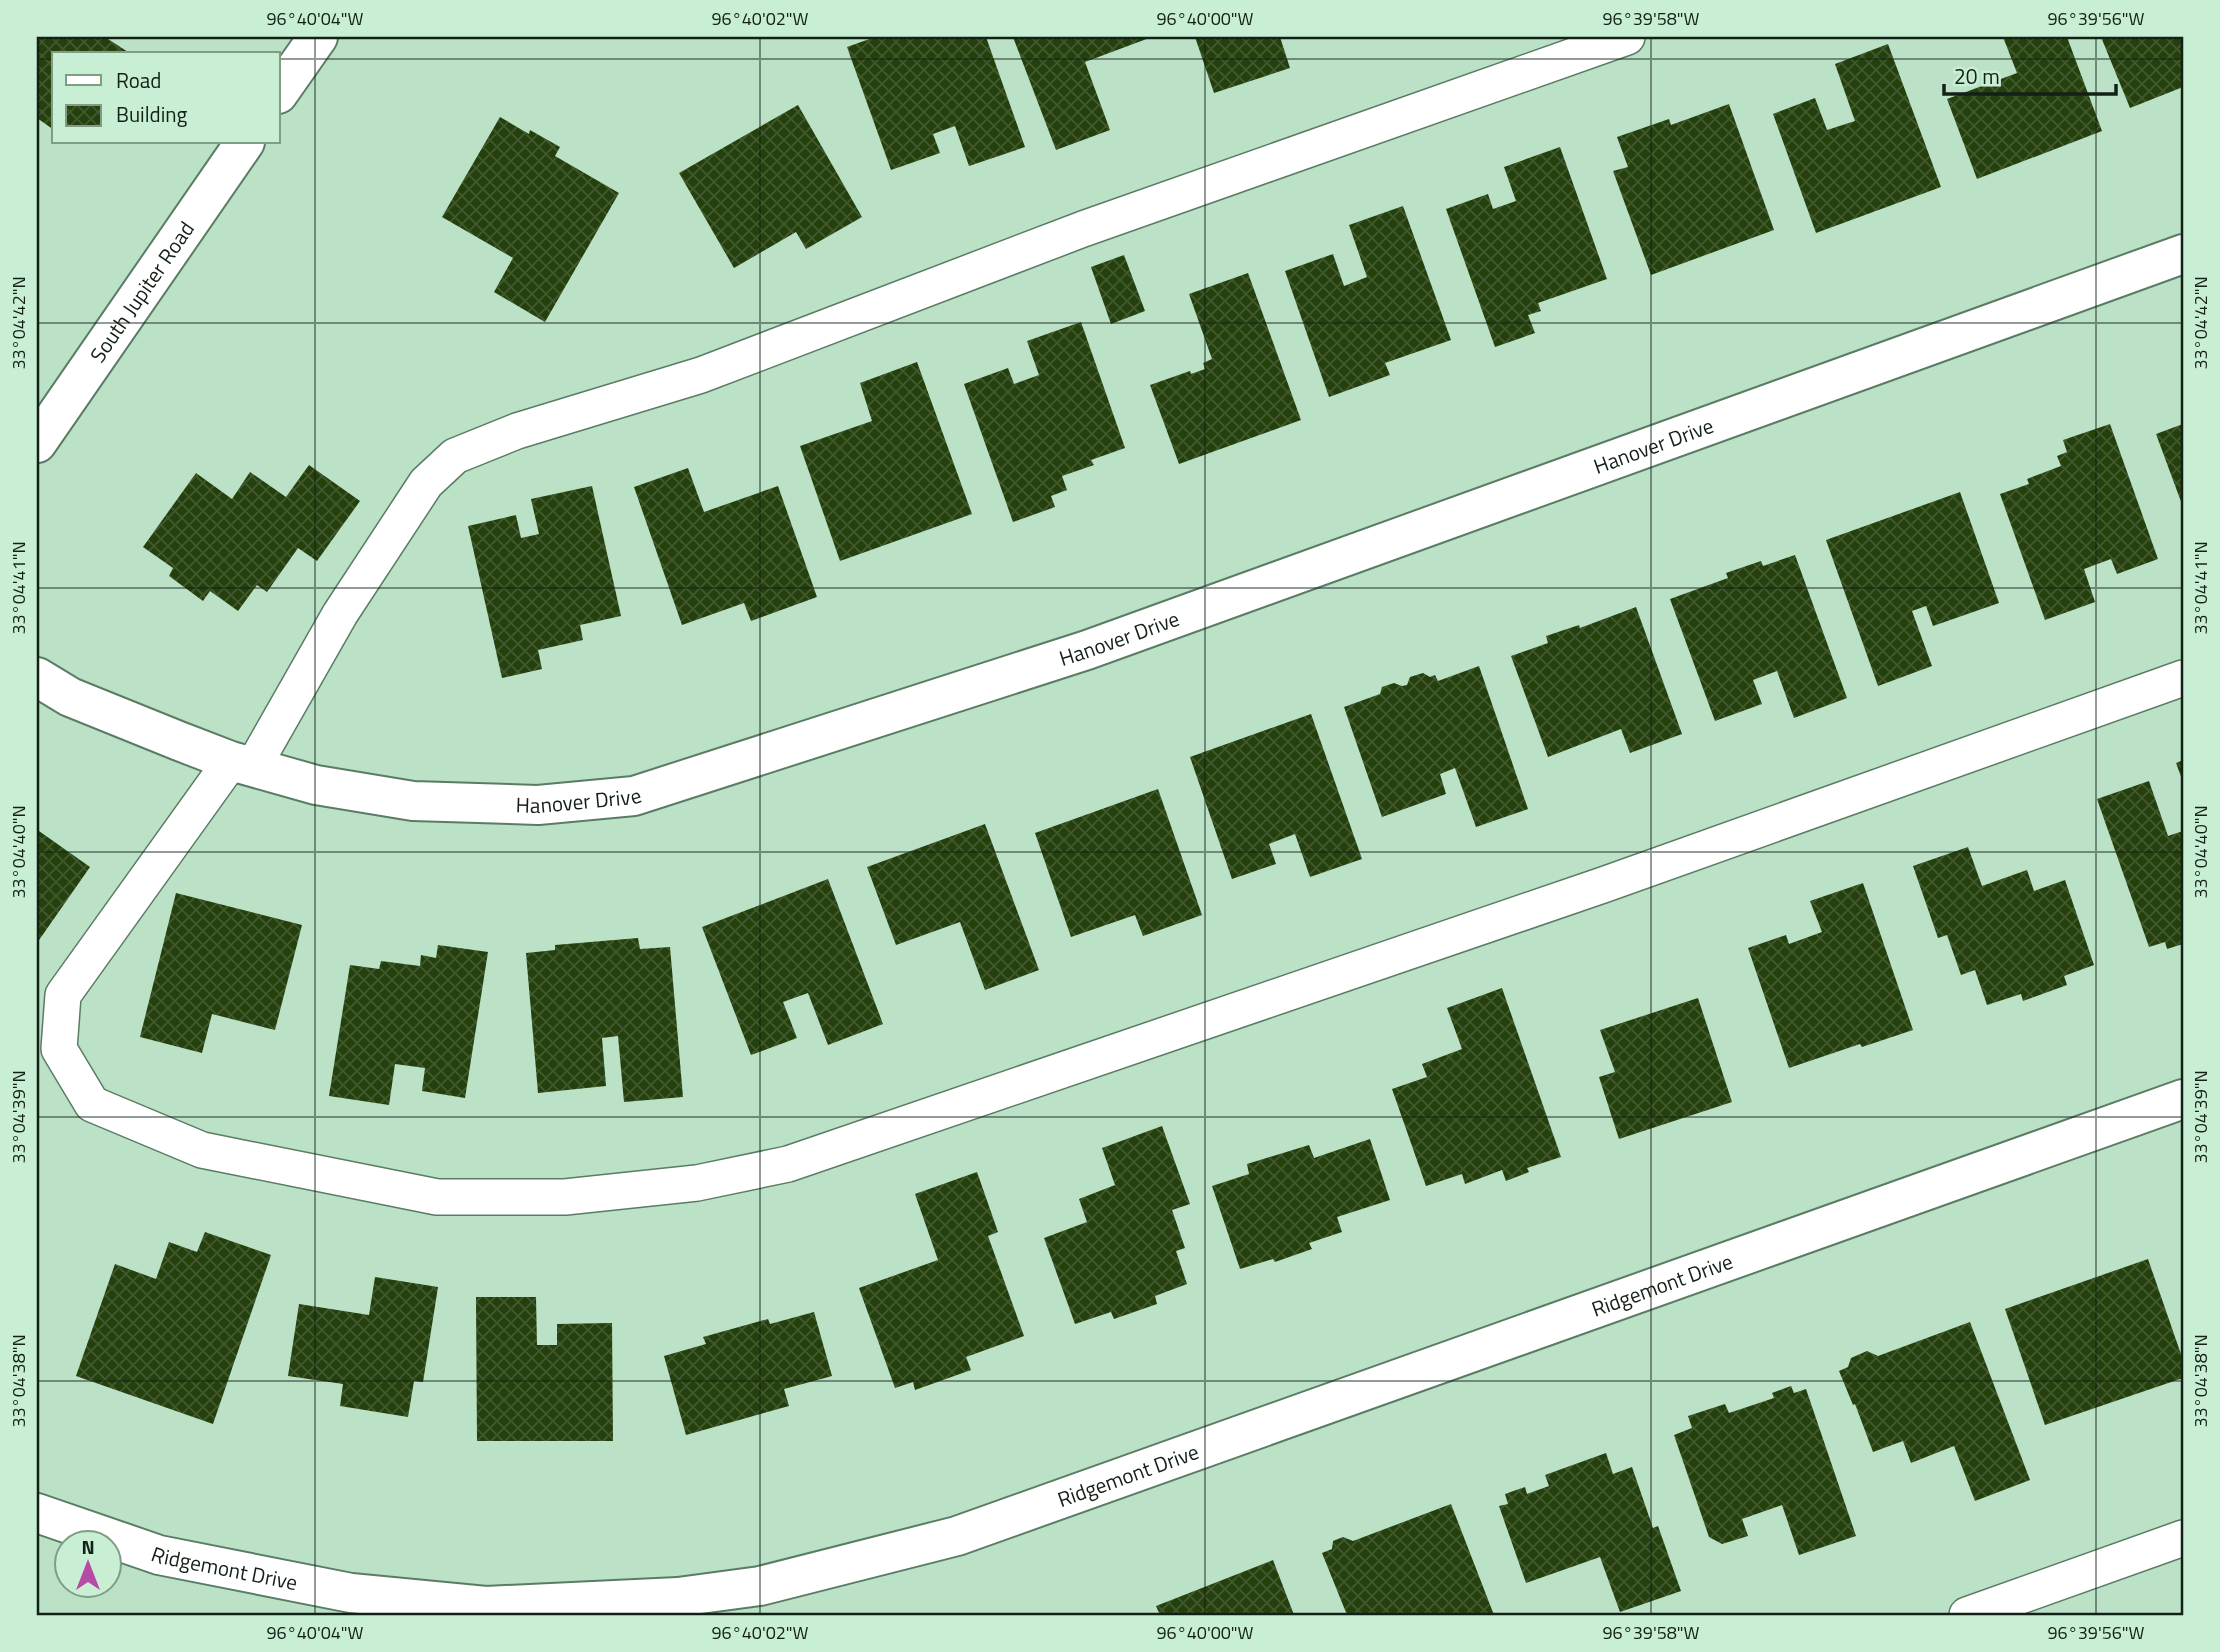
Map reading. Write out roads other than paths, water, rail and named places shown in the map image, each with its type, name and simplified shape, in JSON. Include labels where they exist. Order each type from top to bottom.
[{"type":"street","points":[[280,91],[318,37]]},
{"type":"street","name":"South Jupiter Road","points":[[37,443],[244,144]]},
{"type":"street","name":"Hanover Drive","points":[[37,677],[70,697],[242,764],[316,785],[413,801],[538,804],[634,796],[1087,650],[2183,254]]},
{"type":"street","name":"Ridgemont Drive","points":[[37,1513],[159,1555],[365,1594],[486,1606],[678,1597],[760,1586],[957,1536],[2183,1099]]},
{"type":"lane","points":[[1627,37],[1083,229],[701,375],[517,431],[455,456],[426,483],[242,764],[63,995],[59,1049],[92,1104],[202,1150],[437,1197],[565,1197],[697,1183],[788,1164],[1590,889],[2183,678]]},
{"type":"lane","points":[[1967,1615],[2183,1538]]}]
